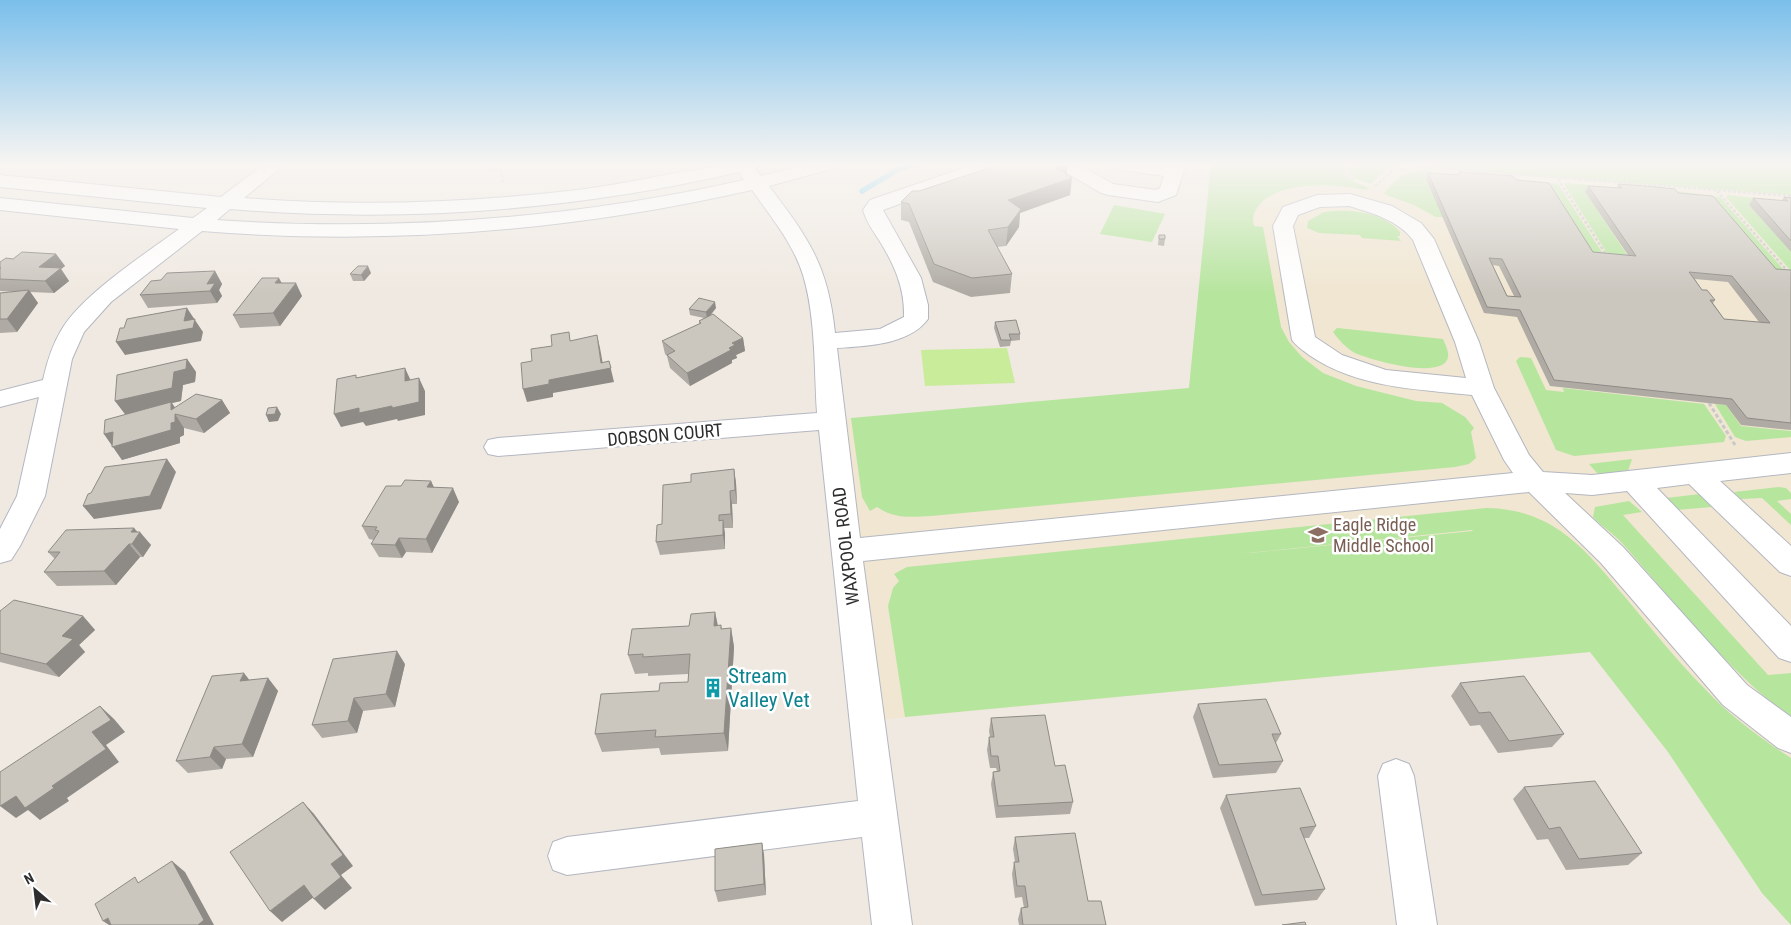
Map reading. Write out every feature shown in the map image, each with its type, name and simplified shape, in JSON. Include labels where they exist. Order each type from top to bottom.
[{"type":"street","points":[[31,207],[197,224],[289,230],[405,230],[592,213],[632,207]]},
{"type":"street","points":[[0,552],[10,538],[31,496],[65,344],[86,314],[116,286],[218,207]]},
{"type":"street","points":[[311,207],[342,209],[395,207]]},
{"type":"street","name":"WAXPOOL ROAD","points":[[775,207],[803,250],[816,283],[825,341],[846,552],[892,925]]},
{"type":"street","points":[[825,341],[889,334],[907,328],[916,319],[918,306],[904,266],[875,217],[873,210],[875,207]]},
{"type":"street","points":[[1300,207],[1290,211],[1283,226],[1304,340],[1333,360],[1383,378],[1481,388]]},
{"type":"street","points":[[1375,207],[1385,210],[1414,227],[1423,239],[1468,342],[1481,388],[1518,460],[1535,482],[1612,554],[1735,696],[1791,737]]},
{"type":"street","points":[[0,399],[55,385]]},
{"type":"street","name":"DOBSON COURT","points":[[498,447],[616,440],[832,420]]},
{"type":"street","points":[[846,552],[1535,482],[1592,485],[1694,473],[1786,468]]},
{"type":"street","points":[[1694,473],[1791,564]]},
{"type":"street","points":[[1634,481],[1791,648]]},
{"type":"street","points":[[1396,776],[1417,925]]},
{"type":"street","points":[[567,856],[879,817]]},
{"type":"path","points":[[1576,207],[1610,260]]},
{"type":"path","points":[[1731,207],[1791,275]]},
{"type":"path","points":[[1709,404],[1736,445]]},
{"type":"shaded area","name":"Eagle Ridge Middle School","points":[[1207,207],[1791,207],[1791,925],[1762,893],[1668,752],[1590,652],[867,721],[832,420],[1189,388]]},
{"type":"green space","points":[[1113,207],[1126,207],[1165,214],[1152,242],[1100,234]]},
{"type":"green space","points":[[1207,207],[1258,207],[1253,217],[1253,223],[1254,226],[1263,227],[1281,327],[1289,342],[1302,357],[1323,373],[1356,386],[1416,401],[1442,403],[1465,417],[1474,428],[1471,432],[1476,458],[1469,464],[1455,467],[931,516],[909,517],[890,514],[877,507],[870,511],[862,497],[851,418],[1189,388]]},
{"type":"green space","points":[[1418,207],[1444,207],[1442,217],[1436,217]]},
{"type":"green space","points":[[1540,207],[1573,207],[1607,260],[1589,259]]},
{"type":"green space","points":[[1578,207],[1595,207],[1632,262],[1612,261]]},
{"type":"green space","points":[[1690,207],[1729,207],[1790,277],[1772,275]]},
{"type":"green space","points":[[1735,207],[1751,207],[1791,252],[1791,271]]},
{"type":"green space","points":[[1324,212],[1361,212],[1379,217],[1400,232],[1400,236],[1397,236],[1401,241],[1362,238],[1360,235],[1319,233],[1307,228],[1308,221]]},
{"type":"green space","points":[[1337,328],[1443,339],[1448,357],[1443,364],[1434,367],[1406,367],[1390,364],[1355,353],[1349,349],[1333,332]]},
{"type":"green space","points":[[1007,348],[1015,383],[925,386],[921,350]]},
{"type":"green space","points":[[1520,357],[1531,358],[1546,390],[1564,392],[1563,388],[1704,404],[1726,436],[1724,442],[1574,456],[1556,450],[1516,361]]},
{"type":"green space","points":[[1715,404],[1726,405],[1741,426],[1791,431],[1791,437],[1746,441],[1735,437]]},
{"type":"green space","points":[[1632,459],[1628,471],[1598,474],[1589,464]]},
{"type":"green space","points":[[1779,487],[1786,488],[1791,493],[1791,499],[1777,501],[1791,514],[1791,525],[1762,498],[1741,499],[1734,492]]},
{"type":"green space","points":[[1700,494],[1713,504],[1712,507],[1676,510],[1666,498]]},
{"type":"green space","points":[[1629,501],[1642,512],[1623,515],[1768,675],[1791,673],[1791,718],[1767,699],[1723,657],[1622,543],[1593,517],[1595,507]]},
{"type":"green space","points":[[1486,508],[1510,510],[1531,516],[1549,524],[1581,548],[1610,579],[1694,678],[1715,699],[1746,726],[1791,758],[1791,925],[1762,893],[1668,752],[1590,652],[905,717],[888,606],[893,588],[899,581],[894,574],[907,567]],"holes":[[[1472,530],[1473,531],[1229,555]]]},
{"type":"building","points":[[910,207],[1018,207],[1021,209],[1008,227],[988,230],[1012,274],[972,278],[934,264]]},
{"type":"building","points":[[1443,207],[1564,207],[1593,252],[1636,256],[1603,207],[1723,207],[1776,269],[1791,270],[1791,423],[1747,418],[1732,399],[1554,380],[1520,310],[1487,307]],"holes":[[[1489,258],[1502,259],[1521,297],[1507,296]],[[1689,272],[1732,276],[1770,323],[1724,319],[1710,300],[1715,300],[1707,290],[1702,290]]]},
{"type":"building","points":[[1761,207],[1791,207],[1791,241]]},
{"type":"building","points":[[1159,235],[1165,235],[1165,239],[1159,239]]},
{"type":"building","points":[[22,252],[56,254],[39,267],[61,268],[45,281],[0,279],[0,262],[6,258],[13,259]]},
{"type":"building","points":[[358,266],[368,266],[361,275],[350,274]]},
{"type":"building","points":[[215,271],[207,284],[215,283],[210,291],[140,295],[151,281],[161,280],[167,273]]},
{"type":"building","points":[[262,278],[279,278],[275,283],[296,283],[273,313],[233,315]]},
{"type":"building","points":[[29,290],[7,319],[0,319],[0,293]]},
{"type":"building","points":[[699,298],[715,302],[706,312],[689,309]]},
{"type":"building","points":[[187,308],[184,321],[195,319],[193,328],[116,342],[120,328],[124,328],[127,319]]},
{"type":"building","points":[[713,314],[743,338],[732,343],[735,345],[729,348],[731,350],[687,373],[667,355],[675,351],[662,341],[701,323],[699,321]]},
{"type":"building","points":[[1016,320],[1020,334],[1009,334],[1011,340],[1001,340],[995,322]]},
{"type":"building","points":[[569,332],[570,341],[597,335],[601,363],[609,361],[611,368],[549,380],[549,384],[523,389],[521,363],[532,361],[531,349],[552,346],[551,335]]},
{"type":"building","points":[[187,359],[186,369],[174,372],[172,388],[115,401],[117,375]]},
{"type":"building","points":[[405,368],[405,381],[419,378],[419,402],[359,413],[359,408],[334,414],[337,379],[356,375],[356,378]]},
{"type":"building","points":[[196,394],[222,400],[196,419],[175,414],[175,422],[171,423],[171,430],[112,447],[113,432],[104,434],[105,420],[171,402],[171,410]]},
{"type":"building","points":[[277,407],[275,414],[266,415],[268,408]]},
{"type":"building","points":[[167,459],[150,496],[83,506],[88,494],[91,493],[105,467]]},
{"type":"building","points":[[734,469],[735,490],[730,491],[731,514],[719,515],[719,521],[723,520],[723,535],[656,542],[657,525],[662,524],[663,485],[691,482],[691,474]]},
{"type":"building","points":[[405,480],[431,481],[427,487],[453,488],[426,539],[399,538],[395,545],[371,544],[379,531],[375,530],[377,527],[362,526],[386,486],[401,486]]},
{"type":"building","points":[[134,528],[131,532],[140,532],[132,544],[129,544],[104,571],[44,572],[60,552],[48,552],[66,530]]},
{"type":"building","points":[[14,600],[83,616],[62,636],[73,639],[46,664],[0,653],[0,611]]},
{"type":"building","points":[[715,612],[714,626],[721,625],[721,629],[731,628],[724,733],[655,737],[656,730],[595,734],[601,694],[659,691],[660,683],[688,682],[690,654],[643,657],[643,654],[628,655],[632,629],[689,626],[691,614]]},
{"type":"building","points":[[397,651],[386,694],[354,698],[348,721],[312,725],[333,659]]},
{"type":"building","points":[[244,673],[240,681],[268,678],[242,744],[214,747],[210,757],[176,761],[212,676]]},
{"type":"building","points":[[1524,676],[1564,734],[1509,741],[1490,712],[1479,713],[1460,683]]},
{"type":"building","points":[[1266,699],[1281,734],[1272,734],[1283,761],[1219,765],[1198,704]]},
{"type":"building","points":[[100,706],[111,720],[92,732],[106,749],[52,786],[54,788],[25,808],[16,796],[0,806],[0,772]]},
{"type":"building","points":[[1045,715],[1055,766],[1065,765],[1073,802],[998,806],[993,772],[1000,771],[998,756],[991,756],[989,737],[994,737],[991,718]]},
{"type":"building","points":[[1595,781],[1642,853],[1579,859],[1560,827],[1549,829],[1524,787]]},
{"type":"building","points":[[1300,788],[1316,826],[1300,828],[1325,889],[1262,895],[1226,795]]},
{"type":"building","points":[[303,802],[343,855],[331,864],[341,877],[314,899],[304,885],[270,911],[230,852]]},
{"type":"building","points":[[1075,833],[1088,901],[1101,901],[1106,925],[1023,925],[1021,908],[1028,907],[1025,886],[1017,886],[1014,862],[1019,862],[1015,837]]},
{"type":"building","points":[[762,843],[764,884],[715,891],[715,849]]},
{"type":"building","points":[[172,861],[204,920],[198,925],[111,925],[108,918],[103,921],[95,904],[135,877],[138,883]]},
{"type":"building","points":[[1305,922],[1306,925],[1282,925]]},
{"type":"place","name":"Eagle Ridge Middle School","points":[[1318,535]]},
{"type":"place","name":"Stream Valley Vet","points":[[713,688]]}]
